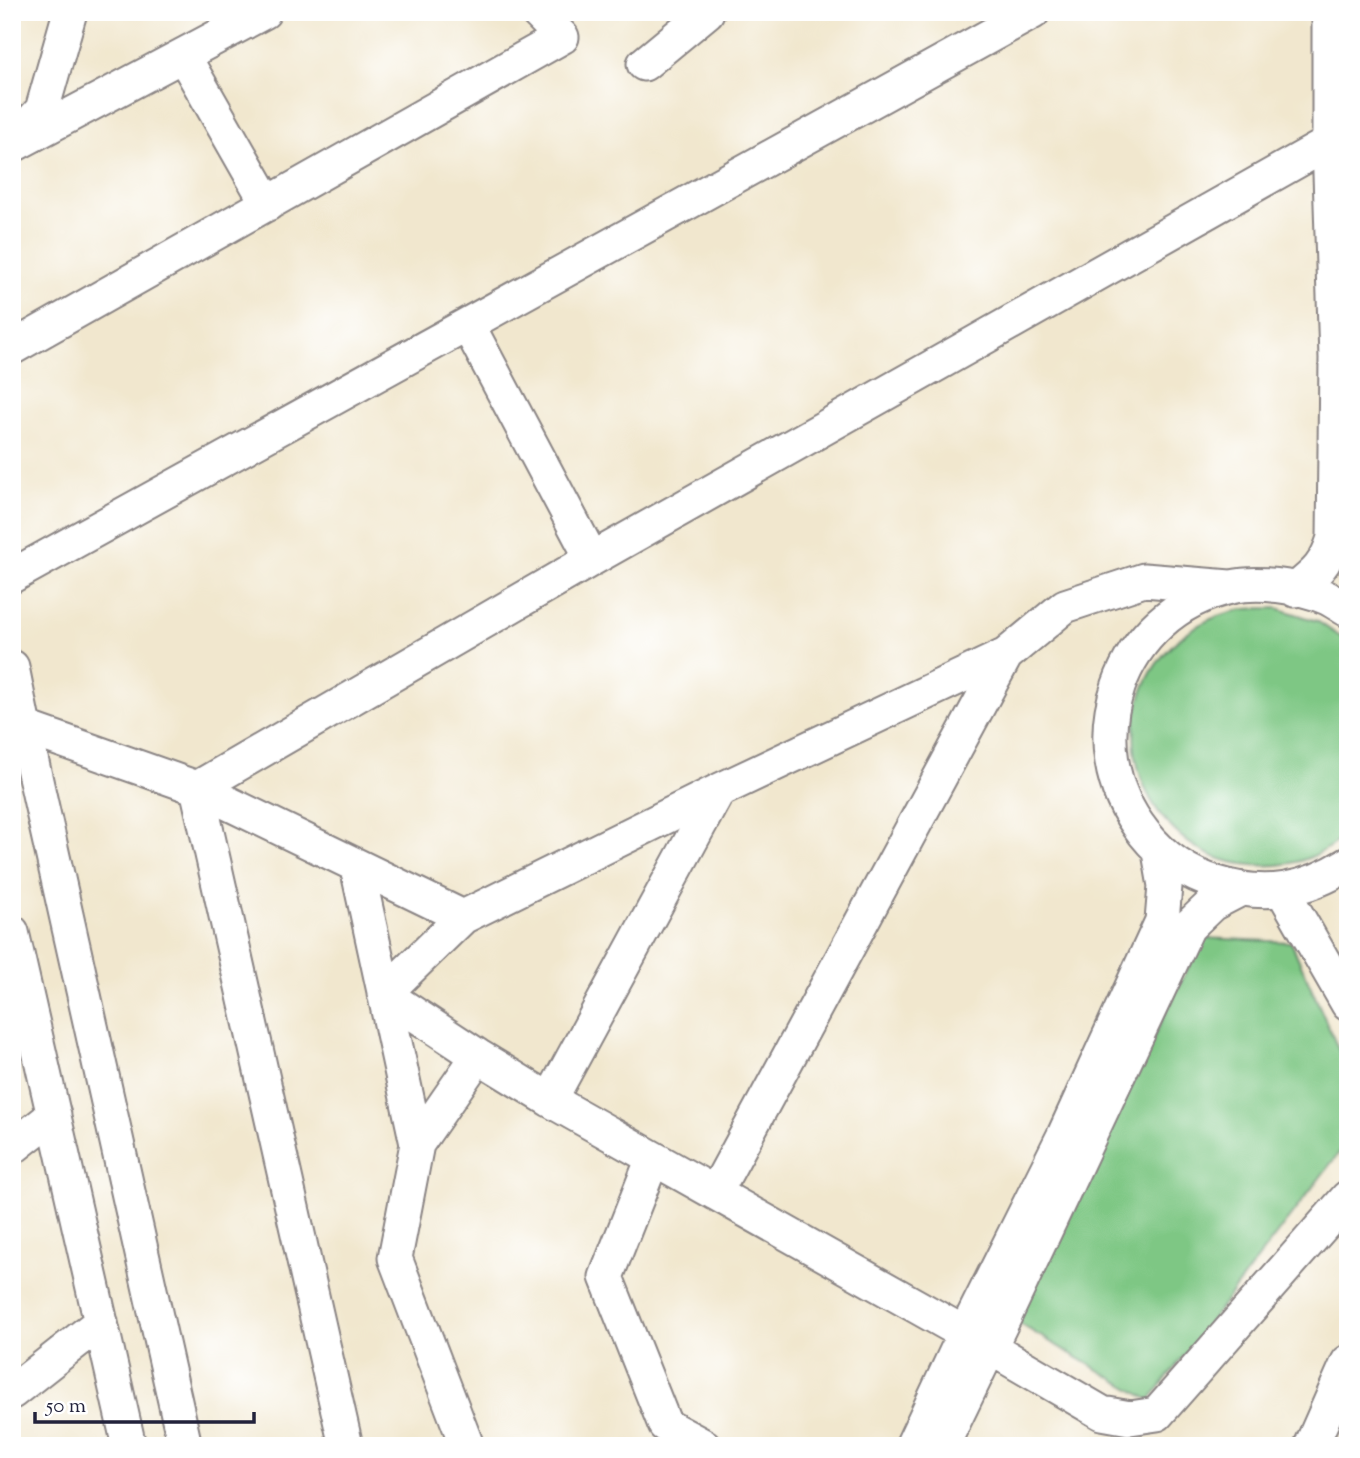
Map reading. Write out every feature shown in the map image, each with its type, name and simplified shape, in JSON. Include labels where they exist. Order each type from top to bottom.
[{"type":"street","points":[[12,144],[42,110],[70,12]]},
{"type":"street","points":[[12,144],[264,12]]},
{"type":"street","points":[[12,348],[562,37],[537,12]]},
{"type":"street","points":[[644,64],[707,12]]},
{"type":"street","points":[[12,576],[1033,12]]},
{"type":"street","points":[[1295,590],[1316,573],[1328,557],[1334,538],[1336,358],[1329,143],[1329,12]]},
{"type":"street","points":[[183,55],[268,204]]},
{"type":"street","points":[[197,788],[592,559],[1329,143]]},
{"type":"street","points":[[468,326],[592,559]]},
{"type":"street","points":[[384,994],[463,917],[718,791],[1006,655],[1065,606],[1144,580],[1230,587],[1264,583],[1325,597],[1348,610]]},
{"type":"street","points":[[1230,587],[1185,604],[1148,634],[1122,674],[1109,721],[1112,769],[1129,814],[1159,852],[1196,877],[1239,890],[1283,891],[1326,878],[1348,864]]},
{"type":"street","points":[[715,1193],[1006,655]]},
{"type":"street","points":[[12,667],[185,1446]]},
{"type":"street","points":[[24,727],[197,788],[463,917]]},
{"type":"street","points":[[197,788],[346,1446]]},
{"type":"street","points":[[550,1100],[718,791]]},
{"type":"street","points":[[942,1446],[976,1341],[1064,1135],[1162,920],[1165,886],[1159,852]]},
{"type":"street","points":[[357,867],[416,1144],[395,1258],[467,1446]]},
{"type":"street","points":[[912,1446],[976,1341],[1188,926],[1212,904],[1239,890]]},
{"type":"street","points":[[1283,891],[1348,1004]]},
{"type":"street","points":[[12,932],[129,1446]]},
{"type":"street","points":[[384,994],[550,1100],[1101,1413],[1130,1418],[1157,1414],[1348,1197]]},
{"type":"street","points":[[416,1144],[478,1056]]},
{"type":"street","points":[[12,1148],[54,1115]]},
{"type":"street","points":[[653,1158],[606,1277],[665,1425],[704,1446]]},
{"type":"street","points":[[12,1392],[102,1322]]},
{"type":"street","points":[[1311,1446],[1348,1363]]},
{"type":"green space","points":[[1277,608],[1317,621],[1348,642],[1348,834],[1303,860],[1278,865],[1243,864],[1223,860],[1205,852],[1173,829],[1151,800],[1138,768],[1134,734],[1139,702],[1152,671],[1173,645],[1200,624],[1235,611]]},
{"type":"green space","points":[[1203,938],[1291,942],[1348,1071],[1348,1141],[1150,1400],[1013,1320]]}]
